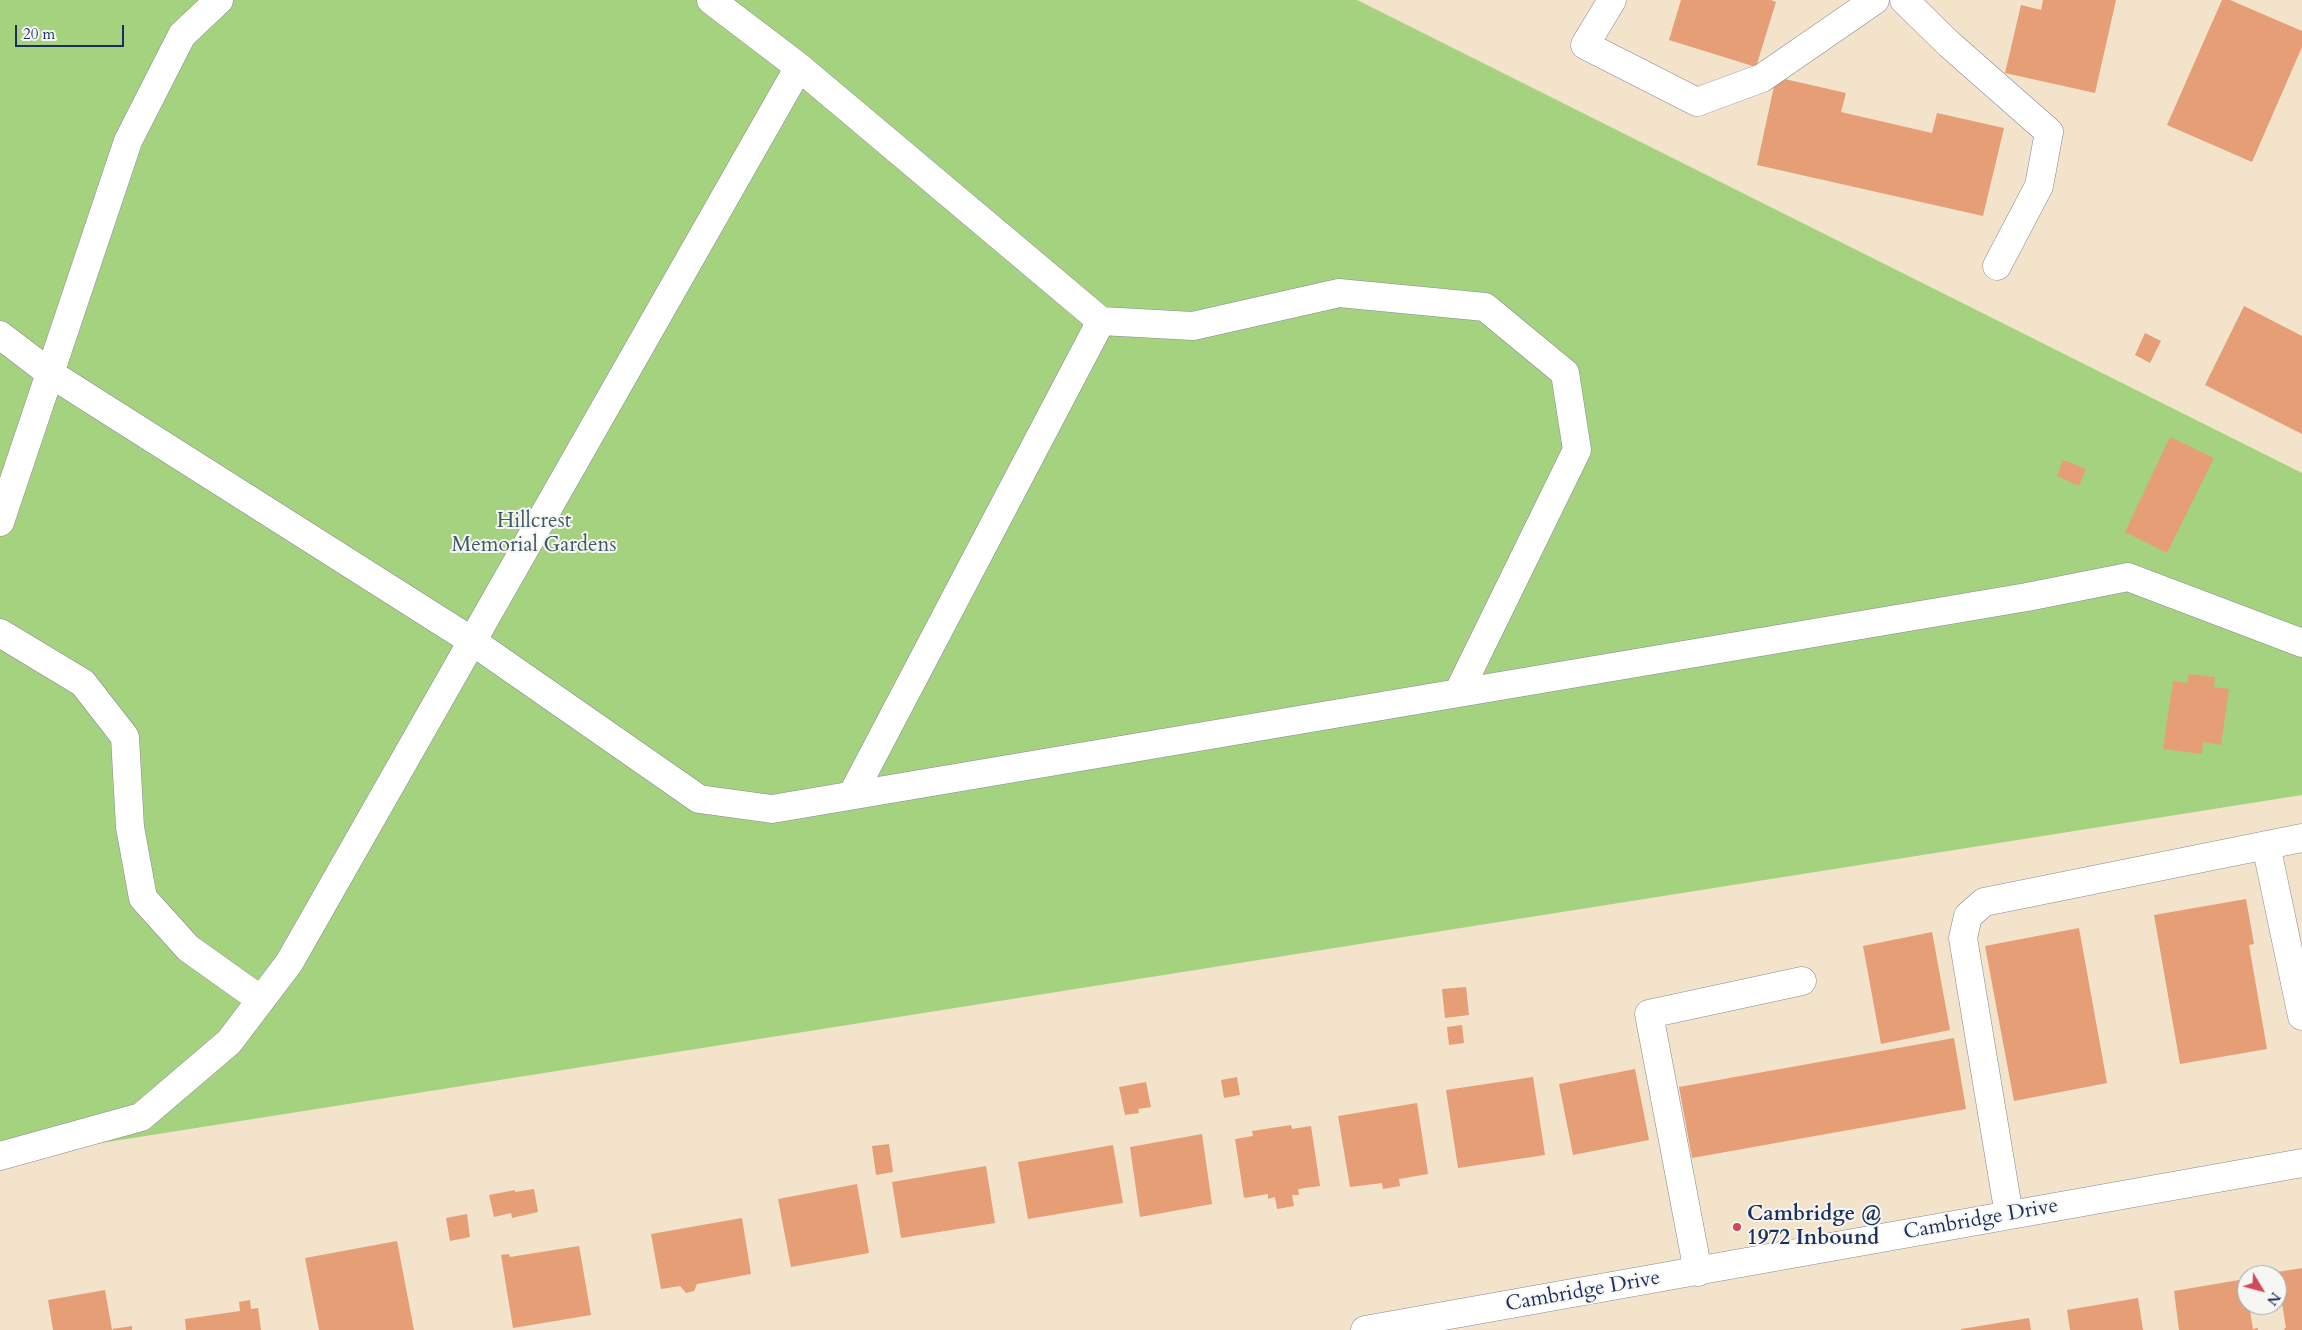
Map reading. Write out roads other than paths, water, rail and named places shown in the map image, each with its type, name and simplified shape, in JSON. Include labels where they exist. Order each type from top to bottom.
[{"type":"street","points":[[0,522],[128,141],[182,35],[219,0]]},
{"type":"street","points":[[711,0],[798,67],[1101,321],[1192,326],[1339,293],[1485,307],[1565,373],[1577,450],[1458,693]]},
{"type":"street","points":[[1612,0],[1585,45],[1697,102],[1762,78],[1875,0]]},
{"type":"street","points":[[1904,0],[1949,44],[2049,132],[2039,186],[1997,266]]},
{"type":"street","points":[[0,1156],[141,1117],[229,1042],[289,963],[798,67]]},
{"type":"street","points":[[852,795],[1101,321]]},
{"type":"street","points":[[0,335],[51,374],[472,642],[699,799],[772,809],[2027,597],[2128,577],[2302,643]]},
{"type":"street","points":[[0,634],[83,683],[125,737],[130,827],[143,898],[188,948],[261,1000]]},
{"type":"street","points":[[2010,1215],[1963,938],[1968,916],[1984,902],[2302,838]]},
{"type":"street","points":[[2266,845],[2302,1016]]},
{"type":"street","points":[[1698,1272],[1649,1014],[1802,981]]},
{"type":"street","name":"Cambridge Drive","points":[[1365,1330],[1442,1324],[1698,1272],[1743,1261],[2302,1163]]},
{"type":"place","name":"Cambridge @ 1972 Inbound","points":[[1737,1227]]},
{"type":"park label","name":"Hillcrest Memorial Gardens","points":[[534,534]]}]
